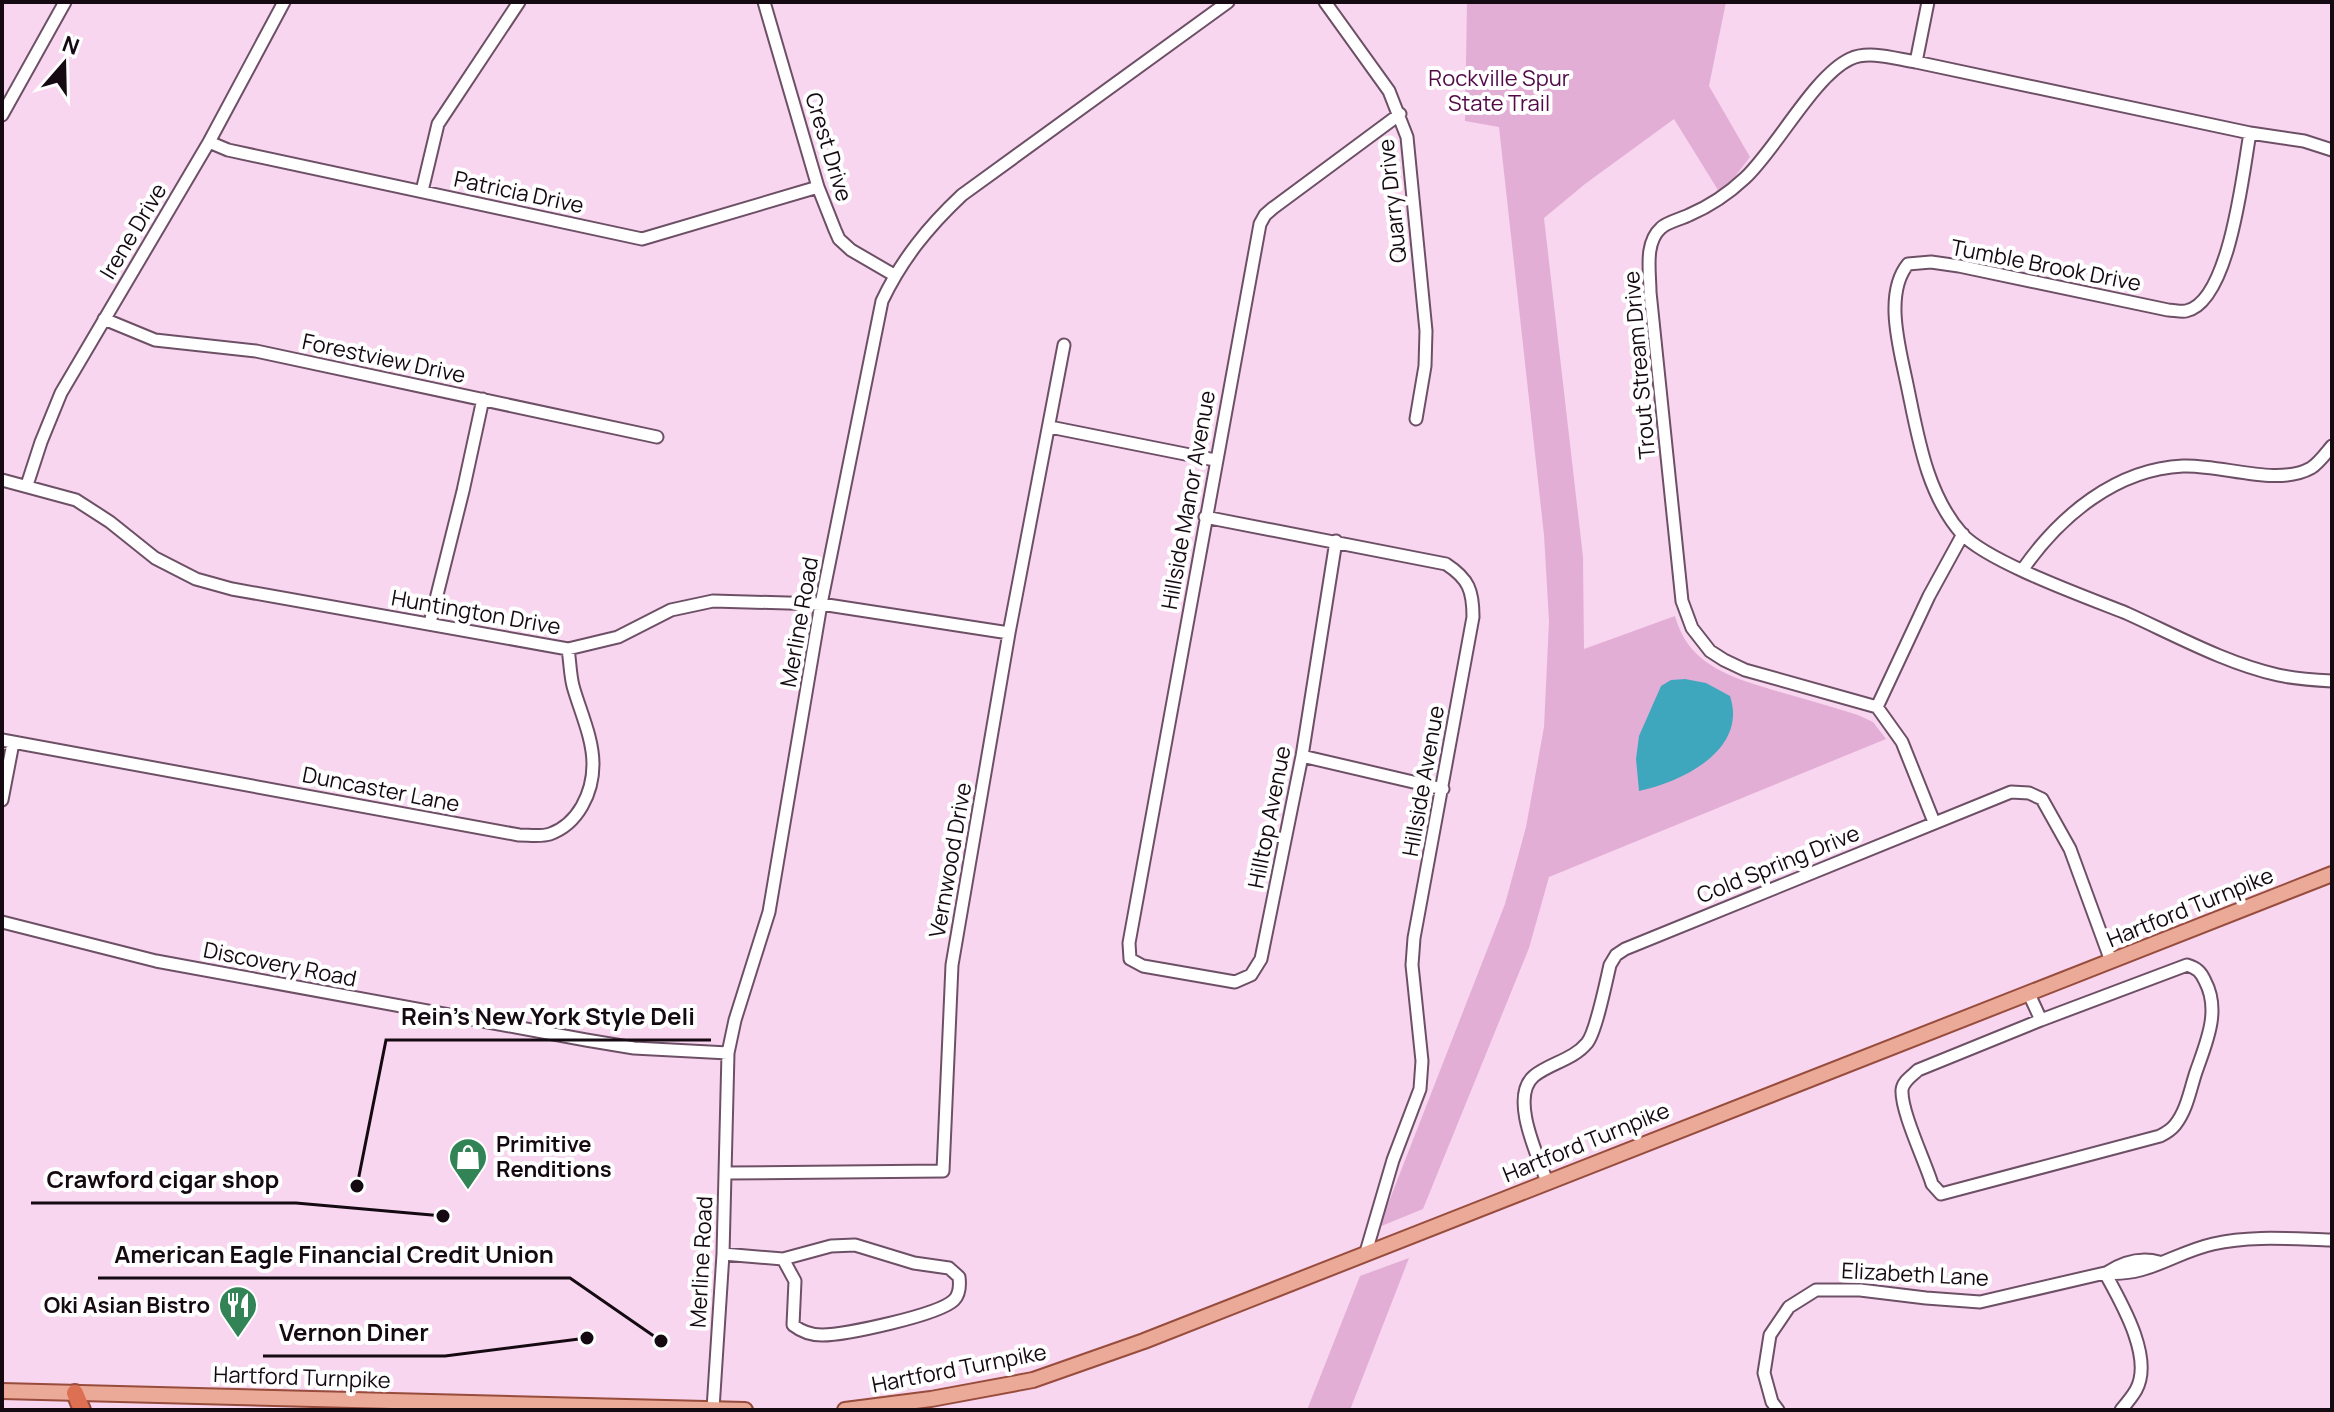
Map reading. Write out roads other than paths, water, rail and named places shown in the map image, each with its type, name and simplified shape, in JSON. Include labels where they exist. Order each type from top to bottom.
[{"type":"highway","points":[[68,1410],[75,1393]]},
{"type":"highway","points":[[75,1393],[82,1410]]},
{"type":"main road","name":"Hartford Turnpike","points":[[845,1410],[957,1395],[1055,1374],[2332,874]]},
{"type":"main road","name":"Hartford Turnpike","points":[[2,1391],[745,1410]]},
{"type":"street","points":[[2,115],[65,2]]},
{"type":"street","name":"Irene Drive","points":[[27,485],[61,393],[209,142],[284,2]]},
{"type":"street","points":[[422,191],[438,124],[519,2]]},
{"type":"street","name":"Crest Drive","points":[[764,2],[818,187],[839,239],[851,250],[894,275]]},
{"type":"street","name":"Merline Road","points":[[713,1409],[723,1254],[728,1053],[735,1020],[769,912],[821,604],[882,301],[894,275],[932,222],[962,195],[1228,2]]},
{"type":"street","name":"Quarry Drive","points":[[1325,2],[1389,91],[1407,137],[1426,331],[1425,366],[1416,419]]},
{"type":"street","points":[[1916,62],[1928,2]]},
{"type":"street","name":"Trout Stream Drive","points":[[1877,707],[1745,670],[1710,651],[1692,628],[1682,601],[1650,292],[1650,247],[1661,227],[1727,195],[1748,175],[1835,68],[1852,57],[1874,55],[1916,62],[2250,133],[2304,141],[2332,150]]},
{"type":"street","name":"Hillside Manor Avenue","points":[[1130,959],[1129,943],[1260,224],[1265,215],[1400,114]]},
{"type":"street","name":"Tumble Brook Drive","points":[[2250,133],[2227,254],[2218,280],[2206,297],[2188,311],[2168,310],[1931,262],[1908,264],[1898,276],[1895,302],[1902,362],[1934,490],[1963,534],[1988,552],[2023,569],[2238,662],[2276,675],[2332,681]]},
{"type":"street","name":"Patricia Drive","points":[[209,142],[228,150],[642,239],[818,187]]},
{"type":"street","name":"Forestview Drive","points":[[104,319],[155,340],[256,351],[657,437]]},
{"type":"street","name":"Vernwood Drive","points":[[726,1173],[943,1171],[952,965],[1009,633],[1064,345]]},
{"type":"street","points":[[430,623],[483,399]]},
{"type":"street","points":[[1050,427],[1215,460]]},
{"type":"street","points":[[2023,569],[2051,533],[2069,518],[2097,495],[2137,475],[2186,465],[2290,476],[2313,467],[2332,446]]},
{"type":"street","name":"Huntington Drive","points":[[2,480],[76,500],[155,558],[196,579],[232,589],[568,649],[618,637],[671,610],[713,601],[821,604],[1009,633]]},
{"type":"street","name":"Hillside Avenue","points":[[1205,517],[1446,564],[1459,573],[1473,594],[1473,617],[1413,951],[1422,1061],[1420,1089],[1393,1160],[1366,1252]]},
{"type":"street","points":[[1934,822],[1902,742],[1877,707],[1929,596],[1963,534]]},
{"type":"street","name":"Hilltop Avenue","points":[[1130,959],[1143,966],[1235,982],[1251,975],[1261,959],[1302,756],[1336,541]]},
{"type":"street","name":"Duncaster Lane","points":[[8,742],[519,835],[547,835],[577,816],[587,796],[593,766],[590,742],[572,682],[568,649]]},
{"type":"street","points":[[2,800],[8,742]]},
{"type":"street","points":[[1302,756],[1443,789]]},
{"type":"street","name":"Cold Spring Drive","points":[[1547,1182],[1523,1104],[1524,1088],[1534,1076],[1571,1057],[1588,1041],[1610,965],[1616,955],[1934,822],[2011,792],[2029,793],[2042,799],[2070,849],[2111,961]]},
{"type":"street","name":"Discovery Road","points":[[2,922],[156,961],[249,979],[634,1048],[728,1053]]},
{"type":"street","points":[[2187,965],[2195,967],[2202,975],[2210,989],[2213,1004],[2211,1027],[2184,1112],[2173,1128],[2160,1136],[1941,1194],[1932,1184],[1905,1103],[1902,1089],[1907,1080],[1918,1070],[2041,1020],[2187,965]]},
{"type":"street","points":[[2029,994],[2041,1020]]},
{"type":"street","name":"Elizabeth Lane","points":[[1778,1410],[1772,1402],[1764,1373],[1770,1335],[1789,1307],[1816,1290],[1860,1290],[1980,1302],[2105,1273],[2118,1265],[2146,1259],[2159,1262],[2200,1247],[2237,1239],[2332,1240]]},
{"type":"street","points":[[723,1254],[783,1259],[831,1246],[855,1245],[914,1263],[949,1268],[959,1277],[960,1287],[956,1299],[943,1308],[861,1330],[820,1335],[802,1332],[793,1325],[795,1281],[783,1259]]},
{"type":"street","points":[[2105,1273],[2131,1322],[2141,1359],[2138,1388],[2121,1410]]},
{"type":"water","points":[[1671,680],[1706,683],[1730,696],[1733,715],[1729,732],[1720,747],[1691,771],[1639,791],[1636,759],[1639,736],[1661,686]]},
{"type":"place","name":"Rein's New York Style Deli","points":[[357,1186]]},
{"type":"place","name":"Primitive Renditions","points":[[468,1191]]},
{"type":"place","name":"Crawford cigar shop","points":[[443,1216]]},
{"type":"place","name":"Vernon Diner","points":[[587,1338]]},
{"type":"place","name":"Oki Asian Bistro","points":[[238,1339]]},
{"type":"place","name":"American Eagle Financial Credit Union","points":[[661,1341]]},
{"type":"park label","name":"Rockville Spur State Trail","points":[[1499,90]]}]
